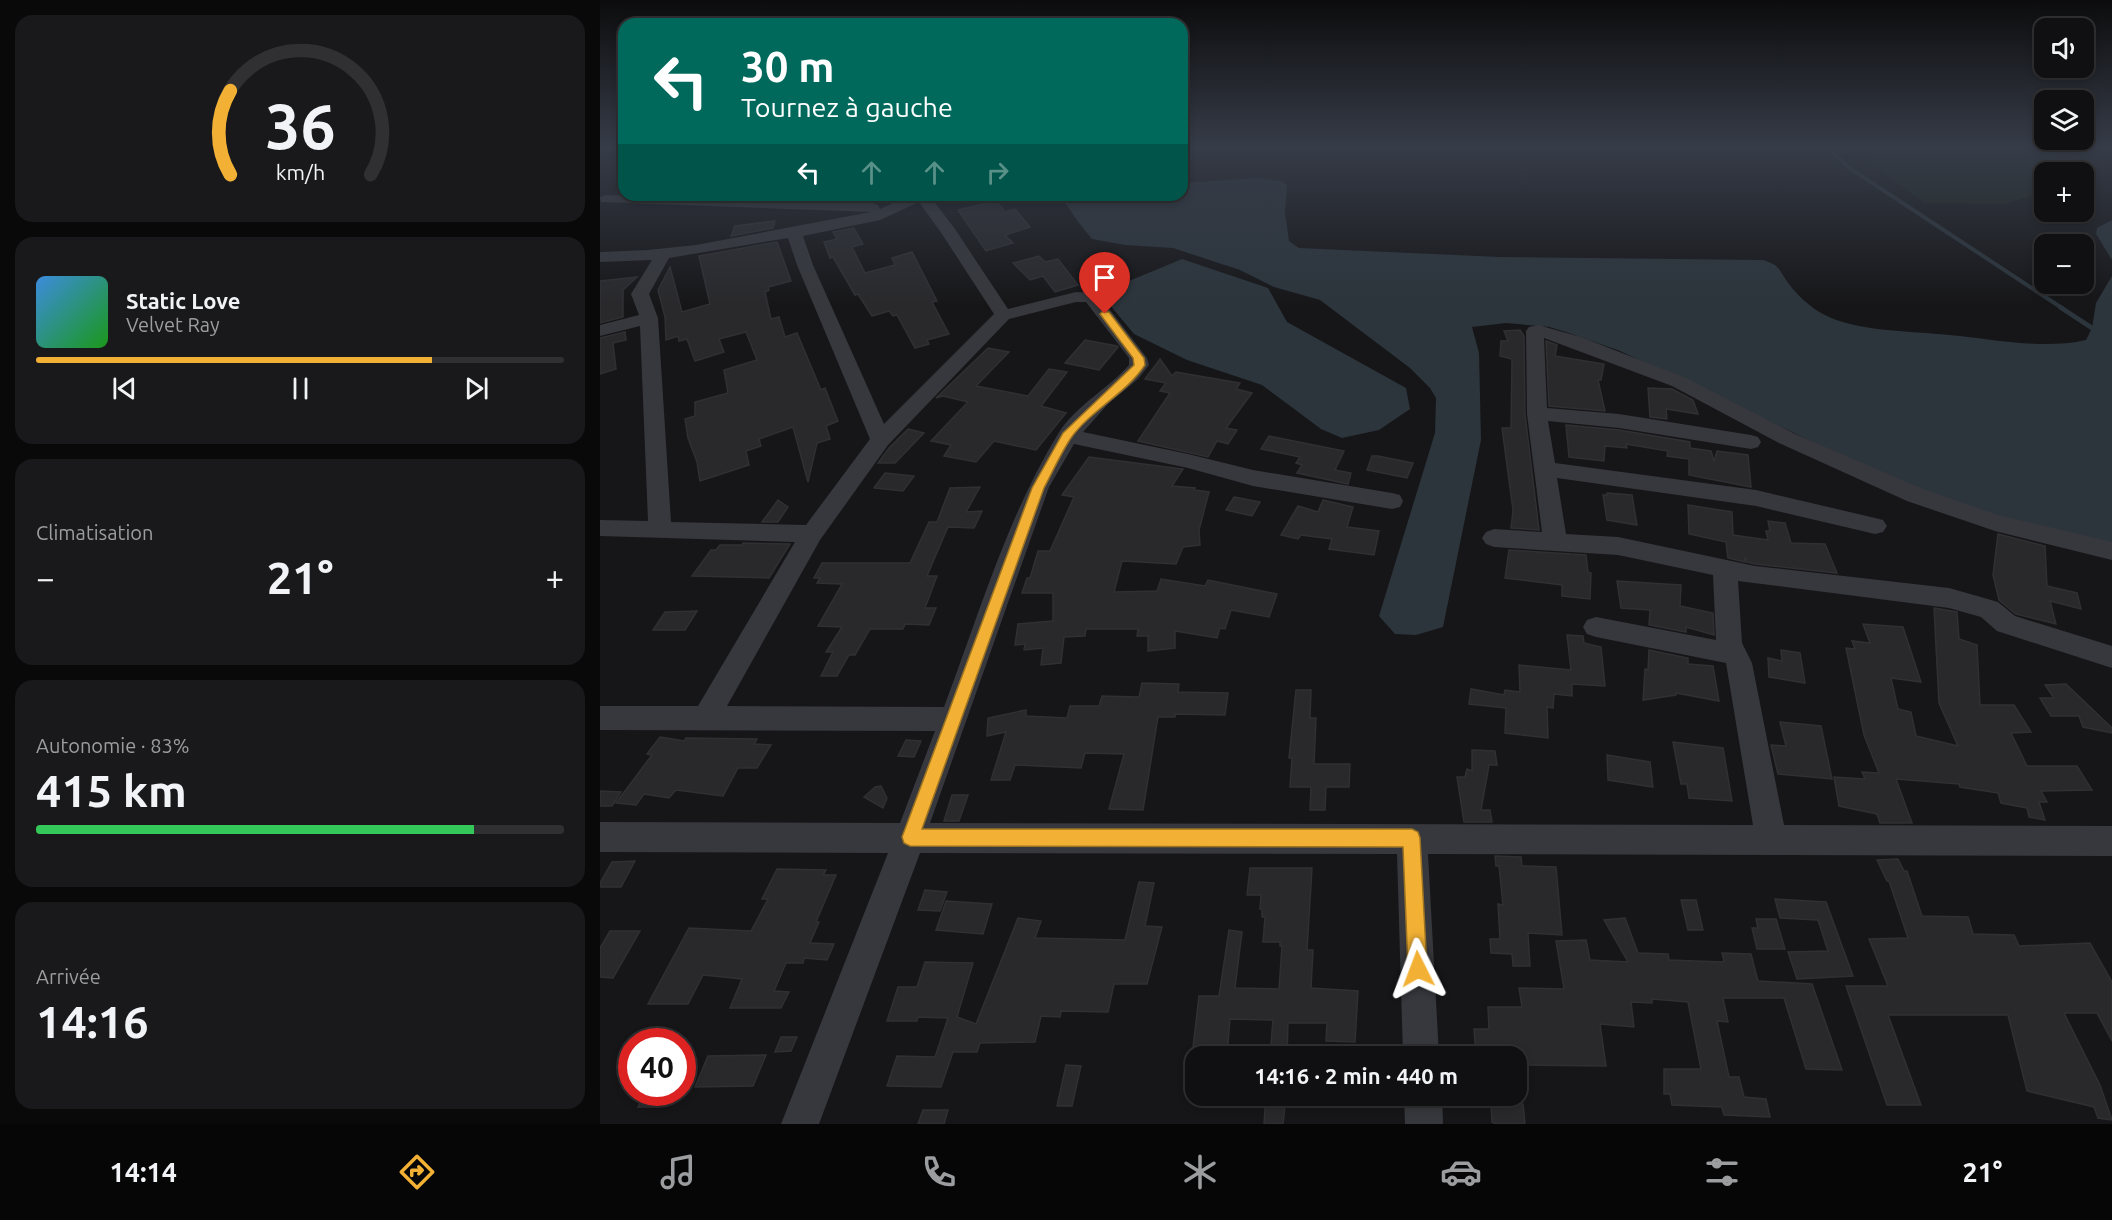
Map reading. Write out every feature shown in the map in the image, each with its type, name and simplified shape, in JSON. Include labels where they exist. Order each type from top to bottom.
[{"type":"street","points":[[640,201],[899,208]]},
{"type":"street","points":[[600,257],[663,255],[794,233],[867,219],[899,208],[911,201]]},
{"type":"street","points":[[926,201],[949,232],[1003,315]]},
{"type":"street","points":[[794,233],[805,265],[881,441]]},
{"type":"street","points":[[660,529],[649,318],[640,294],[663,255]]},
{"type":"street","points":[[706,716],[812,534],[881,441],[1003,315],[1076,297],[1090,297],[1138,358],[1139,365],[1134,373],[1103,399],[1067,436],[1038,488],[910,837],[800,1124]]},
{"type":"street","points":[[600,331],[649,318]]},
{"type":"street","points":[[1555,541],[1537,414],[1535,331],[1538,330],[1574,341],[1679,382],[1786,438],[1924,498],[1995,523],[2112,550]]},
{"type":"street","points":[[1537,414],[1619,421],[1751,442]]},
{"type":"street","points":[[1067,436],[1188,461],[1253,478],[1392,501]]},
{"type":"street","points":[[1543,469],[1756,498],[1875,526]]},
{"type":"street","points":[[600,528],[812,534]]},
{"type":"street","points":[[1494,538],[1618,546],[1725,570],[1974,603],[1989,609],[2007,624],[2112,657]]},
{"type":"street","points":[[1725,570],[1729,643],[1739,663],[1771,840]]},
{"type":"street","points":[[1596,627],[1734,654]]},
{"type":"street","points":[[600,718],[706,716],[954,719]]},
{"type":"street","points":[[600,837],[2112,841]]},
{"type":"street","points":[[1412,838],[1421,1046]]},
{"type":"street","points":[[1423,1106],[1424,1124]]},
{"type":"shaded area","points":[[1286,200],[1289,241],[1299,248],[1500,257],[1763,260],[1777,267],[1789,284],[1813,308],[1836,320],[1884,330],[2035,344],[2086,340],[2092,328],[2096,303],[2112,276],[2112,546],[1966,507],[1881,474],[1620,351],[1566,332],[1549,327],[1506,323],[1472,327],[1479,353],[1481,440],[1443,627],[1416,635],[1395,634],[1379,616],[1435,433],[1436,398],[1430,388],[1410,368],[1320,300],[1274,287],[1240,270],[1173,248],[1125,245],[1092,239],[1064,201]]},
{"type":"shaded area","points":[[1921,200],[2017,200],[2005,204],[1924,203]]},
{"type":"shaded area","points":[[2112,220],[2112,260],[2096,234],[2097,228]]},
{"type":"shaded area","points":[[1182,259],[1268,288],[1287,322],[1406,388],[1410,409],[1379,430],[1342,438],[1321,429],[1262,385],[1187,360],[1134,334],[1100,293]]},
{"type":"building","points":[[996,201],[1005,212],[1015,209],[1030,227],[1005,235],[1013,243],[986,251],[958,210]]},
{"type":"building","points":[[775,221],[773,228],[731,236],[735,226]]},
{"type":"building","points":[[854,228],[863,244],[852,247],[865,273],[895,265],[892,258],[912,252],[937,301],[932,302],[949,334],[927,340],[929,344],[915,348],[897,315],[893,316],[889,311],[872,316],[858,294],[855,295],[833,257],[830,258],[824,242],[837,239],[833,232]]},
{"type":"building","points":[[777,242],[791,281],[768,287],[769,290],[765,292],[771,319],[779,317],[785,337],[797,333],[821,390],[825,388],[838,421],[826,426],[830,439],[817,443],[808,482],[793,427],[759,439],[761,446],[746,451],[749,465],[700,481],[685,419],[695,416],[695,402],[728,393],[724,370],[757,360],[746,332],[719,339],[724,352],[695,361],[687,339],[679,341],[678,336],[666,340],[665,317],[658,290],[670,267],[682,312],[710,304],[699,256]]},
{"type":"building","points":[[1039,256],[1045,262],[1058,259],[1078,285],[1055,292],[1043,276],[1030,280],[1013,263]]},
{"type":"building","points":[[637,277],[623,290],[623,317],[600,323],[600,281]]},
{"type":"building","points":[[1520,330],[1524,336],[1525,414],[1539,530],[1511,528],[1513,510],[1502,428],[1511,428],[1512,359],[1500,356],[1501,341],[1508,341],[1504,331]]},
{"type":"building","points":[[625,332],[626,340],[613,343],[616,369],[600,374],[600,338]]},
{"type":"building","points":[[1085,340],[1118,347],[1099,370],[1065,363]]},
{"type":"building","points":[[1546,341],[1557,345],[1555,356],[1604,364],[1601,380],[1598,380],[1605,411],[1549,406]]},
{"type":"building","points":[[988,348],[1009,352],[976,386],[1028,396],[1049,369],[1067,372],[1041,406],[1066,413],[1036,450],[994,441],[976,462],[944,456],[951,445],[931,441],[968,402],[943,396],[936,398]]},
{"type":"building","points":[[1160,359],[1172,376],[1176,372],[1240,383],[1236,389],[1252,393],[1226,428],[1237,430],[1228,444],[1217,441],[1208,457],[1138,441],[1170,393],[1160,391],[1166,383],[1145,379]]},
{"type":"building","points":[[1648,388],[1672,389],[1693,400],[1698,414],[1666,409],[1667,419],[1650,417]]},
{"type":"building","points":[[1566,425],[1619,430],[1690,442],[1690,448],[1711,451],[1714,461],[1717,451],[1748,455],[1751,487],[1689,475],[1689,459],[1667,456],[1668,451],[1626,444],[1627,448],[1605,446],[1604,461],[1569,457]]},
{"type":"building","points":[[908,429],[924,433],[895,463],[878,463],[889,448]]},
{"type":"building","points":[[1269,436],[1344,451],[1335,470],[1351,473],[1348,484],[1297,473],[1302,465],[1296,463],[1300,457],[1261,449]]},
{"type":"building","points":[[1372,456],[1413,463],[1407,478],[1367,470]]},
{"type":"building","points":[[1089,457],[1183,469],[1172,486],[1209,492],[1199,530],[1200,545],[1183,547],[1176,564],[1122,561],[1114,592],[1157,591],[1161,579],[1205,586],[1208,580],[1277,594],[1269,617],[1231,610],[1225,629],[1220,628],[1217,638],[1175,631],[1175,648],[1148,651],[1148,636],[1137,636],[1138,629],[1086,629],[1085,636],[1064,637],[1061,663],[1041,665],[1043,648],[1024,650],[1025,644],[1015,645],[1018,624],[1053,621],[1053,593],[1022,593],[1027,578],[1030,578],[1038,551],[1050,551],[1074,497],[1062,495]]},
{"type":"building","points":[[885,473],[914,476],[903,491],[874,488]]},
{"type":"building","points":[[980,487],[966,512],[982,511],[974,528],[948,527],[927,576],[937,576],[925,608],[936,608],[929,625],[905,624],[903,629],[870,629],[855,655],[849,655],[837,676],[821,676],[833,652],[826,652],[842,627],[818,626],[842,584],[817,583],[820,578],[814,578],[822,563],[910,563],[929,522],[937,522],[950,488]]},
{"type":"building","points":[[1607,493],[1632,495],[1637,525],[1607,520],[1603,495]]},
{"type":"building","points":[[1234,497],[1260,502],[1252,516],[1226,510]]},
{"type":"building","points":[[778,500],[788,507],[778,522],[762,522]]},
{"type":"building","points":[[1323,500],[1353,507],[1347,527],[1379,531],[1374,555],[1329,549],[1332,539],[1301,535],[1298,539],[1281,535],[1298,506],[1318,512]]},
{"type":"building","points":[[1688,505],[1732,512],[1733,535],[1768,540],[1766,531],[1770,531],[1768,521],[1785,523],[1791,543],[1825,544],[1837,573],[1755,564],[1747,562],[1745,557],[1745,562],[1728,558],[1726,542],[1689,534]]},
{"type":"building","points":[[1998,534],[2045,546],[2047,586],[2077,593],[2081,609],[2050,601],[2056,624],[2016,614],[1999,600],[1993,575]]},
{"type":"building","points":[[743,543],[790,544],[769,578],[692,576],[711,550],[716,550],[720,545],[742,545]]},
{"type":"building","points":[[1509,550],[1586,555],[1588,572],[1591,573],[1590,599],[1562,596],[1562,585],[1505,578]]},
{"type":"building","points":[[1617,581],[1681,585],[1680,606],[1713,613],[1714,635],[1686,627],[1686,632],[1649,625],[1650,610],[1621,608]]},
{"type":"building","points":[[1934,608],[1957,612],[1959,639],[1977,645],[1980,705],[2014,705],[2031,732],[2011,733],[2027,766],[2077,766],[2092,790],[2041,791],[2047,802],[2039,802],[2045,820],[2029,817],[2027,808],[2001,803],[1998,793],[1960,787],[1959,784],[1896,779],[1912,823],[1880,823],[1877,814],[1839,806],[1834,777],[1865,779],[1862,772],[1879,773],[1864,735],[1846,648],[1855,649],[1852,641],[1870,643],[1863,624],[1903,627],[1921,682],[1891,678],[1898,709],[1911,712],[1916,736],[1958,746],[1939,703]]},
{"type":"building","points":[[697,611],[685,630],[653,630],[665,612]]},
{"type":"building","points":[[1567,635],[1583,636],[1584,643],[1601,647],[1605,686],[1572,684],[1572,696],[1554,694],[1553,708],[1547,707],[1548,738],[1505,733],[1506,708],[1469,704],[1471,689],[1504,695],[1505,690],[1520,692],[1519,665],[1571,670]]},
{"type":"building","points":[[1649,650],[1688,658],[1688,664],[1713,666],[1719,701],[1676,693],[1676,695],[1643,700]]},
{"type":"building","points":[[1781,650],[1800,653],[1805,683],[1769,677],[1768,658],[1782,661]]},
{"type":"building","points":[[1142,683],[1179,684],[1178,692],[1228,693],[1225,715],[1175,714],[1175,717],[1158,717],[1143,810],[1109,809],[1124,754],[1085,753],[1081,768],[1015,765],[1010,780],[991,780],[1006,732],[987,736],[988,718],[1026,710],[1026,716],[1067,718],[1070,706],[1099,706],[1102,696],[1139,697]]},
{"type":"building","points":[[2066,684],[2112,728],[2112,733],[2083,727],[2079,716],[2051,716],[2040,698],[2054,698],[2045,685]]},
{"type":"building","points":[[1296,690],[1311,690],[1310,718],[1316,718],[1314,764],[1350,764],[1349,787],[1326,787],[1325,810],[1310,810],[1311,787],[1290,787],[1292,758],[1289,758]]},
{"type":"building","points":[[1780,722],[1821,726],[1832,779],[1778,774],[1771,745],[1786,746]]},
{"type":"building","points":[[660,737],[684,741],[686,738],[757,739],[754,744],[771,745],[757,768],[738,768],[723,796],[676,790],[669,798],[644,794],[636,805],[616,803],[652,755],[647,754]]},
{"type":"building","points":[[906,740],[921,741],[914,757],[898,756]]},
{"type":"building","points":[[1673,742],[1723,748],[1732,801],[1689,798],[1687,784],[1681,784]]},
{"type":"building","points":[[1472,750],[1495,751],[1497,765],[1489,765],[1481,810],[1490,810],[1492,822],[1464,822],[1457,777],[1465,777],[1467,769],[1472,771]]},
{"type":"building","points":[[1607,755],[1650,762],[1653,787],[1608,780]]},
{"type":"building","points":[[881,786],[887,798],[883,808],[864,797],[875,787]]},
{"type":"building","points":[[600,791],[621,792],[612,806],[600,806]]},
{"type":"building","points":[[952,795],[968,795],[959,821],[944,821]]},
{"type":"building","points":[[1495,856],[1521,857],[1522,866],[1556,867],[1562,935],[1528,933],[1530,966],[1513,966],[1512,954],[1491,953],[1490,939],[1500,939],[1498,904],[1503,905],[1499,866],[1496,866]]},
{"type":"building","points":[[1898,859],[1904,871],[1907,871],[1922,916],[1968,917],[1973,934],[2014,935],[2019,946],[2090,943],[2112,982],[2112,1041],[2097,1013],[2064,1013],[2100,1085],[2112,1120],[2098,1118],[2094,1107],[2027,1091],[2008,1015],[1888,1015],[1921,1105],[1887,1105],[1846,986],[1888,986],[1869,939],[1908,938],[1889,881],[1877,860]]},
{"type":"building","points":[[635,861],[621,887],[600,887],[612,862]]},
{"type":"building","points":[[1250,868],[1312,868],[1307,950],[1313,950],[1311,988],[1358,991],[1355,1042],[1326,1041],[1327,1023],[1288,1023],[1287,1046],[1271,1046],[1273,1020],[1230,1019],[1228,1046],[1193,1046],[1199,996],[1219,996],[1229,930],[1242,932],[1235,988],[1279,989],[1282,946],[1280,942],[1263,942],[1265,917],[1262,917],[1262,909],[1260,909],[1261,895],[1247,895]]},
{"type":"building","points":[[777,869],[826,870],[823,875],[836,875],[816,922],[819,922],[810,943],[834,944],[827,960],[804,958],[803,963],[786,963],[774,991],[789,992],[781,1008],[730,1008],[742,979],[703,975],[688,1004],[648,1004],[689,928],[751,931],[768,899],[762,899]]},
{"type":"building","points":[[1139,882],[1154,883],[1145,926],[1162,927],[1147,984],[1114,984],[1108,1012],[1061,1011],[1060,1017],[1041,1016],[1035,1042],[980,1043],[977,1052],[953,1052],[941,1087],[887,1086],[897,1056],[935,1057],[948,1018],[918,1017],[917,1021],[887,1021],[898,987],[917,987],[925,962],[973,963],[957,1017],[976,1024],[1018,918],[1041,921],[1035,938],[1125,940]]},
{"type":"building","points":[[925,890],[947,892],[940,911],[918,910]]},
{"type":"building","points":[[1775,899],[1826,902],[1853,976],[1797,979],[1788,952],[1828,951],[1818,920],[1780,918]]},
{"type":"building","points":[[1681,900],[1696,900],[1703,930],[1688,930]]},
{"type":"building","points":[[946,901],[992,904],[983,934],[936,930]]},
{"type":"building","points":[[1625,918],[1638,953],[1668,954],[1669,960],[1722,962],[1724,961],[1722,953],[1751,954],[1758,981],[1812,984],[1842,1070],[1806,1069],[1784,998],[1723,998],[1728,1022],[1717,1021],[1729,1077],[1739,1077],[1744,1097],[1766,1099],[1770,1117],[1724,1115],[1722,1107],[1672,1105],[1670,1094],[1664,1094],[1664,1069],[1701,1069],[1688,1002],[1652,999],[1652,1003],[1631,1002],[1634,1027],[1600,1024],[1606,1066],[1527,1065],[1527,1046],[1475,1046],[1474,1029],[1489,1029],[1488,1007],[1522,1007],[1519,988],[1564,989],[1556,941],[1586,940],[1590,960],[1628,962],[1604,920]]},
{"type":"building","points":[[1756,919],[1776,919],[1785,949],[1757,949],[1752,928],[1758,928]]},
{"type":"building","points":[[610,931],[640,931],[613,978],[600,977],[600,948]]},
{"type":"building","points":[[781,1037],[797,1037],[791,1051],[775,1052]]},
{"type":"building","points":[[766,1055],[753,1086],[696,1087],[708,1056]]},
{"type":"building","points":[[1066,1065],[1081,1066],[1072,1106],[1057,1106]]},
{"type":"building","points":[[1265,1106],[1285,1106],[1283,1124],[1264,1124]]},
{"type":"building","points":[[1491,1106],[1523,1106],[1525,1124],[1492,1122]]},
{"type":"building","points":[[923,1110],[948,1110],[944,1124],[918,1124]]},
{"type":"waterway","points":[[1899,200],[2062,308]]},
{"type":"waterway","points":[[2060,307],[2092,328]]},
{"type":"route","points":[[1105,314],[1138,358],[1139,365],[1134,373],[1103,399],[1067,436],[1053,457],[1038,488],[910,837],[1412,838],[1418,969]]}]
